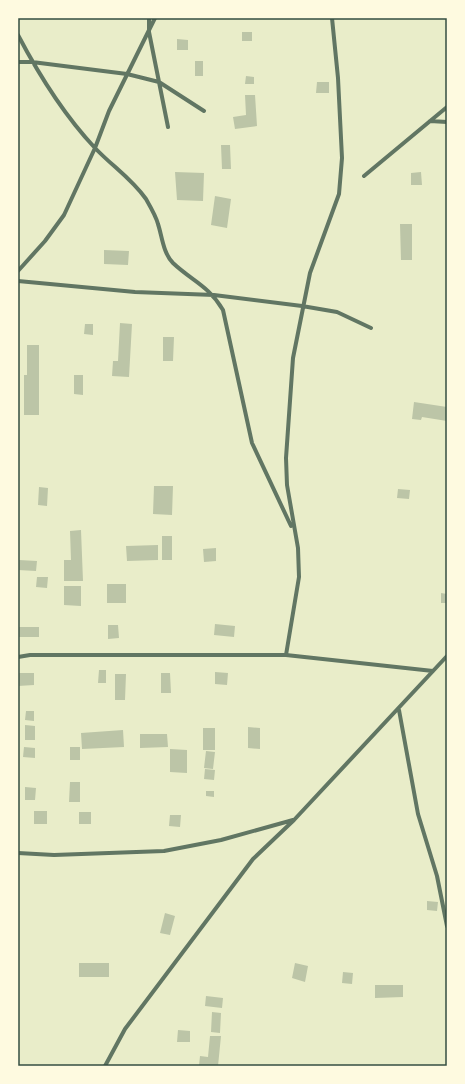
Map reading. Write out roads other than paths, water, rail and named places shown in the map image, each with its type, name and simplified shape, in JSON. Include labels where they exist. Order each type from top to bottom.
[{"type":"street","points":[[149,18],[149,32],[168,127]]},
{"type":"street","points":[[18,271],[45,241],[64,215],[95,148],[109,111],[155,18]]},
{"type":"street","points":[[286,655],[299,577],[298,548],[287,485],[286,458],[293,358],[302,306],[310,272],[339,194],[342,158],[338,78],[332,18]]},
{"type":"street","points":[[18,35],[32,62],[50,90],[95,148],[125,174],[146,200],[157,222],[164,247],[172,262],[214,295],[223,310],[252,443],[295,533]]},
{"type":"street","points":[[18,62],[32,62],[127,74],[159,82],[204,111]]},
{"type":"street","points":[[364,176],[447,107]]},
{"type":"street","points":[[429,121],[447,122]]},
{"type":"street","points":[[18,280],[135,292],[214,295],[302,306],[337,312],[371,328]]},
{"type":"street","points":[[18,657],[30,655],[123,654],[286,655],[433,671]]},
{"type":"street","points":[[105,1066],[125,1029],[253,859],[294,820],[399,710],[447,656]]},
{"type":"street","points":[[399,710],[418,814],[437,876],[447,926]]},
{"type":"street","points":[[18,853],[54,855],[164,851],[221,840],[294,820]]}]
